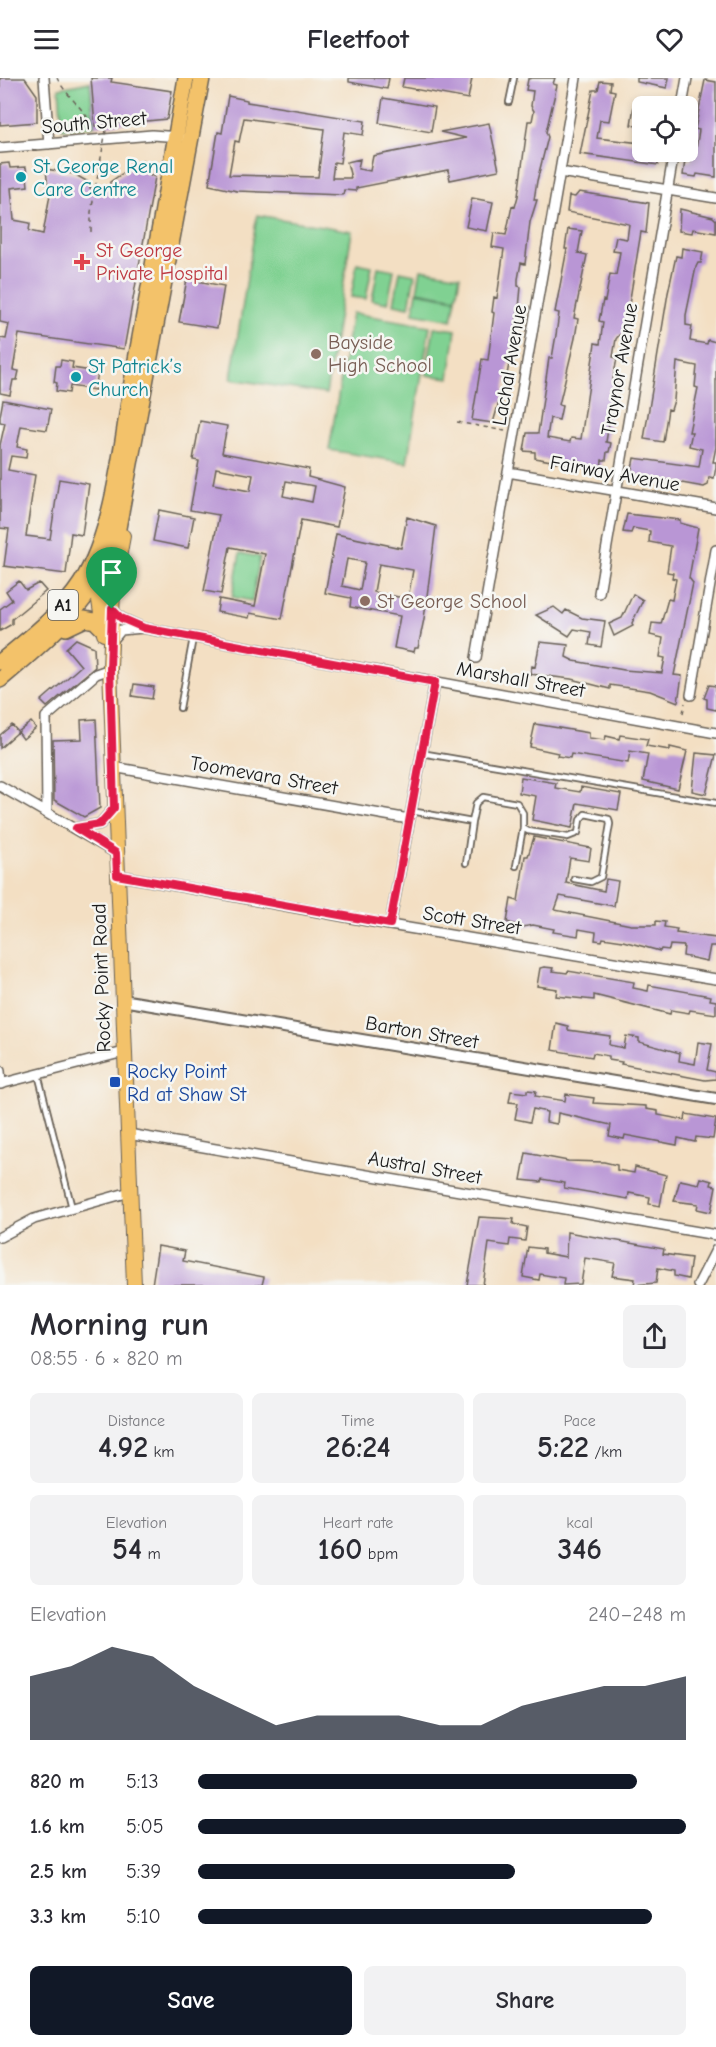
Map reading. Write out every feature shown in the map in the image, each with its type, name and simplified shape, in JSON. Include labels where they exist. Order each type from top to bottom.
[{"type":"highway","name":"A1","points":[[0,680],[32,653],[78,608],[97,584],[115,544],[130,474],[183,138],[186,78]]},
{"type":"highway","name":"A1","points":[[0,662],[62,607],[80,584],[102,535],[183,138],[202,78]]},
{"type":"highway","points":[[32,653],[79,620],[90,619],[107,636]]},
{"type":"main road","name":"Rocky Point Road","points":[[107,636],[116,569],[132,494],[130,474]]},
{"type":"main road","name":"Rocky Point Road","points":[[93,558],[107,636],[110,669],[134,1285]]},
{"type":"street","points":[[49,144],[50,78]]},
{"type":"street","name":"Lachal Avenue","points":[[476,658],[576,78]]},
{"type":"street","points":[[684,96],[687,78]]},
{"type":"street","name":"South Street","points":[[0,148],[152,135],[183,138]]},
{"type":"street","name":"Traynor Avenue","points":[[599,593],[672,162]]},
{"type":"street","points":[[560,172],[716,198]]},
{"type":"street","name":"Fairway Avenue","points":[[508,472],[716,508]]},
{"type":"street","points":[[691,695],[716,550]]},
{"type":"street","name":"Marshall Street","points":[[112,609],[121,618],[144,628],[716,733]]},
{"type":"street","name":"Marshall Street","points":[[107,636],[121,630],[144,628]]},
{"type":"street","points":[[47,812],[46,717],[96,674],[110,669]]},
{"type":"street","points":[[390,924],[435,682]]},
{"type":"street","name":"Toomevara Street","points":[[113,767],[410,815]]},
{"type":"street","points":[[0,786],[116,853]]},
{"type":"street","points":[[76,828],[100,824],[114,808]]},
{"type":"street","name":"Scott Street","points":[[117,875],[716,979]]},
{"type":"street","name":"Barton Street","points":[[122,1000],[716,1099]]},
{"type":"street","points":[[0,1071],[1,1084],[124,1052]]},
{"type":"street","name":"Austral Street","points":[[128,1134],[716,1235]]},
{"type":"street","points":[[0,1237],[33,1219],[130,1192]]},
{"type":"street","points":[[698,1285],[716,1250]]},
{"type":"lane","points":[[509,102],[514,78]]},
{"type":"lane","points":[[180,708],[193,638]]},
{"type":"lane","points":[[421,753],[716,803]]},
{"type":"lane","points":[[466,863],[476,803],[483,797],[517,803],[523,813],[523,828],[516,866]]},
{"type":"lane","points":[[523,828],[574,837],[578,833],[580,820],[585,814],[609,819],[601,877],[591,882],[574,879]]},
{"type":"lane","points":[[410,815],[472,822]]},
{"type":"lane","points":[[38,1074],[72,1208]]},
{"type":"path","points":[[50,78],[71,94],[88,118],[87,140]]},
{"type":"path","points":[[91,232],[91,212],[107,125]]},
{"type":"path","points":[[457,422],[506,431]]},
{"type":"green space","points":[[90,82],[94,126],[62,129],[59,88]]},
{"type":"green space","points":[[257,215],[352,231],[326,394],[231,379]]},
{"type":"green space","points":[[357,263],[372,266],[366,299],[351,297]]},
{"type":"green space","points":[[378,267],[394,270],[388,303],[372,300]]},
{"type":"green space","points":[[421,269],[460,276],[456,298],[417,291]]},
{"type":"green space","points":[[400,271],[415,274],[409,307],[394,304]]},
{"type":"green space","points":[[417,292],[456,299],[452,320],[413,313]]},
{"type":"green space","points":[[352,313],[430,326],[407,463],[329,450]]},
{"type":"green space","points":[[434,327],[456,330],[449,378],[426,375]]},
{"type":"green space","points":[[240,553],[260,557],[252,601],[232,597]]},
{"type":"building","points":[[0,78],[25,78],[37,95],[37,122],[0,125]]},
{"type":"building","points":[[91,78],[112,78],[111,82],[172,91],[167,119],[95,126]]},
{"type":"building","points":[[349,78],[389,78],[387,89],[349,82]]},
{"type":"building","points":[[404,78],[472,78],[468,99],[402,87]]},
{"type":"building","points":[[555,78],[553,84],[557,85],[537,181],[534,200],[537,200],[530,222],[525,264],[521,263],[518,279],[518,286],[521,287],[519,308],[502,403],[499,402],[493,423],[472,420],[482,359],[488,360],[494,297],[497,298],[504,249],[492,247],[494,233],[506,235],[512,206],[515,207],[518,196],[528,121],[532,121],[534,111],[531,106],[533,91],[526,90],[528,79]]},
{"type":"building","points":[[637,78],[669,78],[667,88],[637,82]]},
{"type":"building","points":[[705,80],[716,82],[716,177],[697,174],[696,177],[683,175],[685,162],[698,162],[698,114]]},
{"type":"building","points":[[600,81],[611,82],[610,90],[615,91],[609,121],[600,120],[597,138],[632,142],[632,161],[580,154],[593,90],[598,90]]},
{"type":"building","points":[[228,96],[247,100],[247,102],[365,121],[363,135],[344,132],[340,163],[334,162],[332,178],[351,178],[347,162],[360,159],[358,169],[370,171],[373,156],[466,138],[440,132],[489,123],[499,170],[450,180],[448,170],[356,188],[356,191],[344,190],[343,195],[237,191],[209,185],[218,132],[222,133]],"holes":[[[244,118],[324,129],[318,177],[229,175],[235,141],[239,142]]]},
{"type":"building","points":[[383,98],[435,107],[431,132],[379,123]]},
{"type":"building","name":"St George Private Hospital","points":[[142,160],[144,172],[155,177],[124,349],[19,334],[13,370],[19,371],[17,380],[13,380],[10,395],[0,393],[0,338],[6,339],[9,324],[0,322],[0,164],[9,163],[10,168],[26,167],[28,186],[11,188],[14,220],[30,223],[29,231],[43,234],[51,189],[48,189],[46,169],[74,174],[90,183],[90,188],[109,188],[110,182]]},
{"type":"building","points":[[637,162],[658,162],[658,165]]},
{"type":"building","points":[[579,192],[649,203],[646,233],[641,232],[624,335],[619,335],[616,339],[613,357],[617,358],[613,380],[616,380],[606,442],[611,443],[606,460],[602,460],[601,469],[535,458],[535,452],[524,451],[527,433],[538,433],[549,358],[552,358],[556,335],[559,313],[555,312],[567,249],[565,249],[568,229],[582,231],[578,253],[587,255],[574,318],[578,319],[575,338],[559,405],[562,406],[559,420],[550,418],[547,438],[570,442],[571,438],[581,439],[595,343],[600,344],[603,322],[599,321],[603,300],[605,301],[610,274],[616,275],[620,252],[613,251],[616,237],[627,239],[629,224],[567,212],[569,196],[575,197]]},
{"type":"building","points":[[472,198],[493,202],[487,231],[466,227]]},
{"type":"building","points":[[680,209],[713,217],[716,220],[716,233],[693,229],[692,233],[679,231]]},
{"type":"building","points":[[682,248],[703,252],[701,263],[698,263],[696,267],[686,315],[686,325],[692,326],[690,341],[707,344],[708,340],[716,342],[716,447],[713,462],[716,462],[716,467],[714,478],[709,477],[708,485],[704,487],[631,474],[634,458],[699,467],[702,449],[689,446],[692,432],[689,432],[698,388],[695,387],[697,366],[677,362],[674,400],[671,410],[668,409],[663,442],[644,439],[668,293],[676,256],[681,257]]},
{"type":"building","points":[[187,279],[224,286],[217,328],[179,322]]},
{"type":"building","name":"St Patrick’s Church","points":[[61,360],[73,362],[72,368],[98,372],[95,390],[70,386],[69,393],[56,391],[57,383],[54,382],[56,366],[60,366]]},
{"type":"building","points":[[3,400],[51,409],[47,430],[21,426],[17,447],[27,449],[26,458],[11,456],[8,470],[35,475],[26,536],[50,539],[59,479],[89,484],[82,535],[71,533],[66,574],[4,566],[9,529],[0,528],[0,445],[5,423],[0,422],[0,416]]},
{"type":"building","points":[[200,421],[227,426],[222,453],[309,469],[308,477],[345,487],[337,527],[301,520],[282,619],[250,613],[249,618],[217,612],[219,599],[255,606],[265,554],[230,547],[221,594],[204,591],[219,515],[190,510],[199,461],[193,460]],"holes":[[[216,468],[253,475],[250,491],[213,484]],[[286,481],[315,486],[312,502],[283,496]]]},
{"type":"building","points":[[159,510],[194,517],[188,548],[153,541]]},
{"type":"building","points":[[627,514],[680,520],[680,523],[698,528],[689,578],[693,583],[674,675],[682,676],[678,702],[650,691],[610,685],[610,689],[571,679],[530,674],[532,666],[535,667],[540,642],[568,645],[566,657],[574,661],[624,670],[662,673],[665,658],[660,657],[663,638],[650,635],[652,623],[661,624],[668,599],[672,600],[676,579],[672,578],[673,573],[667,572],[671,546],[649,542],[650,531],[633,528],[631,533],[623,532]]},
{"type":"building","points":[[407,517],[436,526],[424,619],[418,648],[415,648],[414,652],[394,648],[400,616],[350,607],[351,598],[325,593],[336,534],[401,548]],"holes":[[[347,559],[365,562],[360,590],[342,586]],[[379,564],[413,570],[408,599],[374,592]]]},
{"type":"building","points":[[19,581],[26,590],[39,583],[46,591],[12,619],[12,624],[0,631],[0,609],[12,600],[6,591]]},
{"type":"building","points":[[633,594],[643,600],[632,623],[633,626],[614,636],[609,624],[622,618]]},
{"type":"building","points":[[554,607],[563,614],[566,610],[582,618],[605,621],[601,647],[589,645],[591,632],[574,629],[569,636],[536,615]]},
{"type":"building","points":[[76,639],[94,647],[95,667],[47,707],[41,701],[81,666],[66,648]]},
{"type":"building","points":[[134,684],[154,687],[152,699],[132,696]]},
{"type":"building","points":[[709,685],[716,686],[716,710],[707,708],[707,699],[704,698]]},
{"type":"building","points":[[96,719],[100,808],[84,817],[54,800],[53,740],[82,739],[81,720]]},
{"type":"building","points":[[31,722],[36,728],[23,739],[18,732]]},
{"type":"building","points":[[535,724],[589,733],[589,738],[605,740],[606,736],[619,739],[620,735],[648,739],[646,746],[670,750],[670,747],[687,751],[678,789],[643,781],[648,754],[630,751],[628,763],[571,754],[570,758],[557,756],[558,753],[530,747]]},
{"type":"building","points":[[12,725],[18,732],[0,748],[0,735]]},
{"type":"building","points":[[696,753],[716,755],[706,794],[692,791]]},
{"type":"building","points":[[521,777],[556,783],[555,788],[580,792],[581,787],[621,794],[618,810],[577,803],[572,828],[532,820],[536,796],[519,793]]},
{"type":"building","points":[[534,837],[591,848],[589,861],[570,858],[566,883],[604,891],[606,879],[618,881],[614,906],[560,896],[555,910],[631,925],[656,925],[656,921],[665,922],[664,927],[677,929],[676,933],[716,938],[716,946],[710,946],[707,961],[683,956],[684,946],[670,945],[669,950],[661,949],[660,951],[623,941],[603,938],[602,941],[595,940],[596,932],[579,929],[578,936],[553,932],[554,929],[533,925],[523,927],[507,922],[511,899],[518,901],[525,856],[528,856]]},
{"type":"building","points":[[540,968],[553,968],[552,971],[567,973],[568,971],[634,982],[633,988],[648,991],[649,985],[711,996],[710,1000],[716,1001],[716,1014],[671,1010],[670,1014],[594,995],[594,1000],[556,996],[557,989],[537,986]]},
{"type":"building","points":[[556,1023],[568,1026],[568,1030],[610,1036],[609,1045],[624,1048],[626,1036],[639,1038],[639,1042],[680,1053],[679,1061],[695,1064],[698,1042],[712,1044],[707,1070],[716,1072],[716,1079],[705,1080],[621,1064],[622,1062],[609,1060],[609,1056],[593,1053],[592,1057],[552,1050]]},
{"type":"building","points":[[527,1090],[536,1091],[535,1096],[565,1101],[566,1094],[594,1098],[593,1103],[646,1106],[646,1109],[658,1111],[658,1115],[685,1120],[686,1114],[716,1119],[713,1139],[696,1137],[695,1142],[678,1138],[677,1145],[625,1135],[624,1139],[609,1136],[611,1125],[558,1113],[557,1124],[546,1122],[547,1112],[533,1109],[530,1122],[515,1119],[518,1103],[509,1102],[511,1091],[527,1093]]},
{"type":"building","points":[[526,1153],[568,1161],[604,1162],[617,1165],[617,1170],[634,1173],[635,1167],[666,1175],[660,1206],[649,1204],[650,1197],[629,1193],[628,1199],[564,1188],[565,1183],[542,1179],[541,1182],[521,1180]]},
{"type":"building","points":[[701,1178],[712,1181],[711,1185],[716,1186],[711,1212],[697,1209],[698,1204],[674,1201],[680,1180],[699,1184]]},
{"type":"building","points":[[479,1217],[514,1219],[513,1224],[527,1227],[525,1241],[510,1239],[509,1246],[489,1243],[483,1285],[467,1285]]},
{"type":"building","points":[[567,1232],[664,1249],[663,1254],[691,1258],[688,1279],[674,1276],[674,1271],[658,1268],[656,1283],[634,1285],[635,1279],[612,1276],[615,1263],[585,1258],[581,1284],[563,1285],[564,1278],[540,1274],[539,1280],[523,1277],[528,1247],[544,1249],[544,1253],[566,1257]]},
{"type":"building","points":[[158,1246],[185,1251],[183,1261],[264,1277],[262,1285],[152,1285]]},
{"type":"place","name":"St George Renal Care Centre","points":[[21,177]]},
{"type":"place","name":"St George Private Hospital","points":[[82,262]]},
{"type":"place","name":"Bayside High School","points":[[316,354]]},
{"type":"place","name":"St Patrick’s Church","points":[[76,377]]},
{"type":"place","name":"St George School","points":[[365,601]]},
{"type":"place","name":"Rocky Point Rd at Shaw St","points":[[115,1082]]},
{"type":"route","points":[[112,609],[121,618],[144,628],[435,682],[390,924],[117,875],[116,853],[76,828],[100,824],[114,808],[110,669],[112,609]]}]
